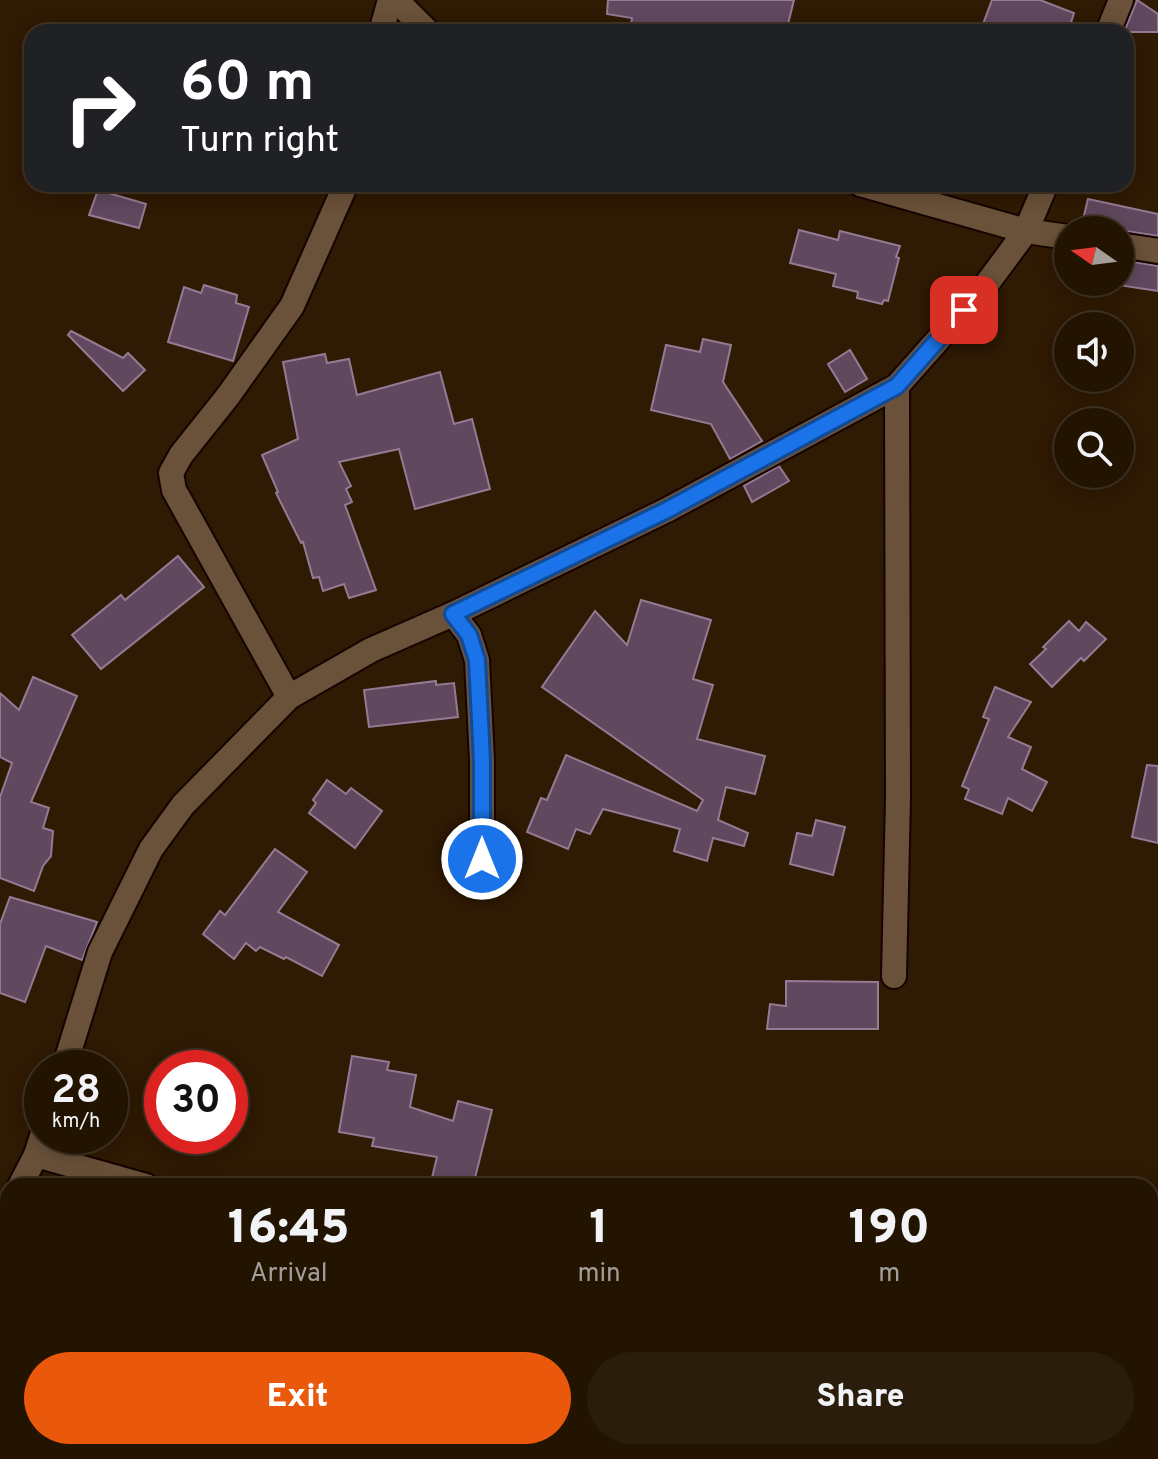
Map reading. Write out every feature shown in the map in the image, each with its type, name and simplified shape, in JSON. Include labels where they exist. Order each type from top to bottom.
[{"type":"street","points":[[384,24],[393,0],[419,24]]},
{"type":"street","points":[[1111,24],[1121,0]]},
{"type":"street","points":[[289,697],[174,490],[171,473],[181,455],[228,396],[292,306],[342,192]]},
{"type":"street","points":[[888,192],[1026,231],[1054,235]]},
{"type":"street","points":[[70,1050],[100,952],[151,849],[183,805],[289,697],[371,650],[453,614],[667,510],[897,386],[983,289],[1026,231],[1043,192]]},
{"type":"street","points":[[1134,247],[1158,251]]},
{"type":"street","points":[[894,976],[898,798],[897,386]]},
{"type":"street","points":[[453,614],[469,635],[477,660],[482,761],[482,859]]},
{"type":"street","points":[[24,1178],[35,1154]]},
{"type":"street","points":[[62,1154],[125,1178]]},
{"type":"building","points":[[608,0],[794,0],[788,24],[631,24],[632,18],[607,14]]},
{"type":"building","points":[[992,0],[1040,0],[1074,13],[1071,24],[983,24]]},
{"type":"building","points":[[1137,0],[1158,14],[1158,32],[1134,32],[1134,24],[1127,24]]},
{"type":"building","points":[[97,192],[146,204],[139,228],[89,215]]},
{"type":"building","points":[[1088,199],[1158,214],[1158,236],[1134,232],[1134,216],[1084,216]]},
{"type":"building","points":[[799,230],[838,240],[840,231],[900,246],[888,301],[884,300],[882,304],[857,298],[858,292],[833,286],[836,274],[790,263]]},
{"type":"building","points":[[1134,262],[1158,266],[1158,291],[1134,287]]},
{"type":"building","points":[[204,285],[237,295],[236,303],[249,307],[233,361],[168,342],[184,287],[201,293]]},
{"type":"building","points":[[71,331],[123,358],[128,353],[145,370],[123,391],[68,335]]},
{"type":"building","points":[[703,339],[731,345],[723,382],[762,441],[730,459],[711,424],[651,410],[666,345],[700,352]]},
{"type":"building","points":[[850,350],[867,379],[845,392],[828,364]]},
{"type":"building","points":[[325,354],[327,363],[349,359],[357,395],[440,372],[454,424],[472,419],[490,489],[415,509],[399,449],[339,462],[351,486],[346,489],[352,502],[345,505],[376,590],[349,598],[344,584],[323,591],[319,577],[313,578],[303,542],[276,493],[262,455],[298,439],[283,362]]},
{"type":"building","points":[[779,466],[789,481],[752,502],[744,486]]},
{"type":"building","points":[[178,556],[204,587],[101,669],[72,635],[121,595],[125,600]]},
{"type":"building","points":[[641,600],[711,620],[693,679],[713,685],[697,739],[765,756],[755,794],[726,787],[718,820],[748,833],[744,846],[713,838],[707,861],[674,851],[680,829],[603,809],[590,834],[576,829],[568,849],[527,832],[541,798],[547,800],[566,755],[697,811],[703,800],[542,687],[595,611],[627,645]]},
{"type":"building","points":[[1069,621],[1079,631],[1086,622],[1106,639],[1084,661],[1081,658],[1052,687],[1030,664]]},
{"type":"building","points":[[33,677],[77,696],[31,802],[49,808],[43,828],[53,831],[51,856],[43,866],[34,891],[0,878],[0,797],[12,763],[0,757],[0,693],[19,710]]},
{"type":"building","points":[[436,681],[436,685],[454,683],[458,717],[369,727],[364,690]]},
{"type":"building","points":[[995,687],[1031,702],[1008,737],[1031,747],[1022,769],[1047,782],[1032,811],[1008,798],[1002,814],[965,799],[969,789],[962,786],[989,719],[983,717]]},
{"type":"building","points":[[1147,765],[1158,766],[1158,843],[1132,837]]},
{"type":"building","points":[[327,780],[346,794],[351,788],[382,811],[355,848],[309,813],[316,803],[313,800]]},
{"type":"building","points":[[816,820],[845,827],[833,875],[790,864],[797,833],[812,836]]},
{"type":"building","points":[[275,849],[307,872],[278,912],[339,945],[322,976],[260,947],[256,951],[246,943],[234,959],[203,934],[220,911],[225,915]]},
{"type":"building","points":[[10,897],[97,922],[82,960],[46,946],[25,1002],[0,993],[0,924]]},
{"type":"building","points":[[786,981],[878,982],[878,1029],[767,1029],[770,1004],[786,1006]]},
{"type":"building","points":[[352,1056],[389,1062],[387,1070],[416,1075],[410,1107],[453,1121],[458,1101],[492,1110],[475,1178],[432,1178],[437,1157],[372,1146],[374,1138],[339,1132]]},
{"type":"route","points":[[482,859],[482,761],[477,660],[469,635],[453,614],[667,510],[897,386],[964,310]]}]
